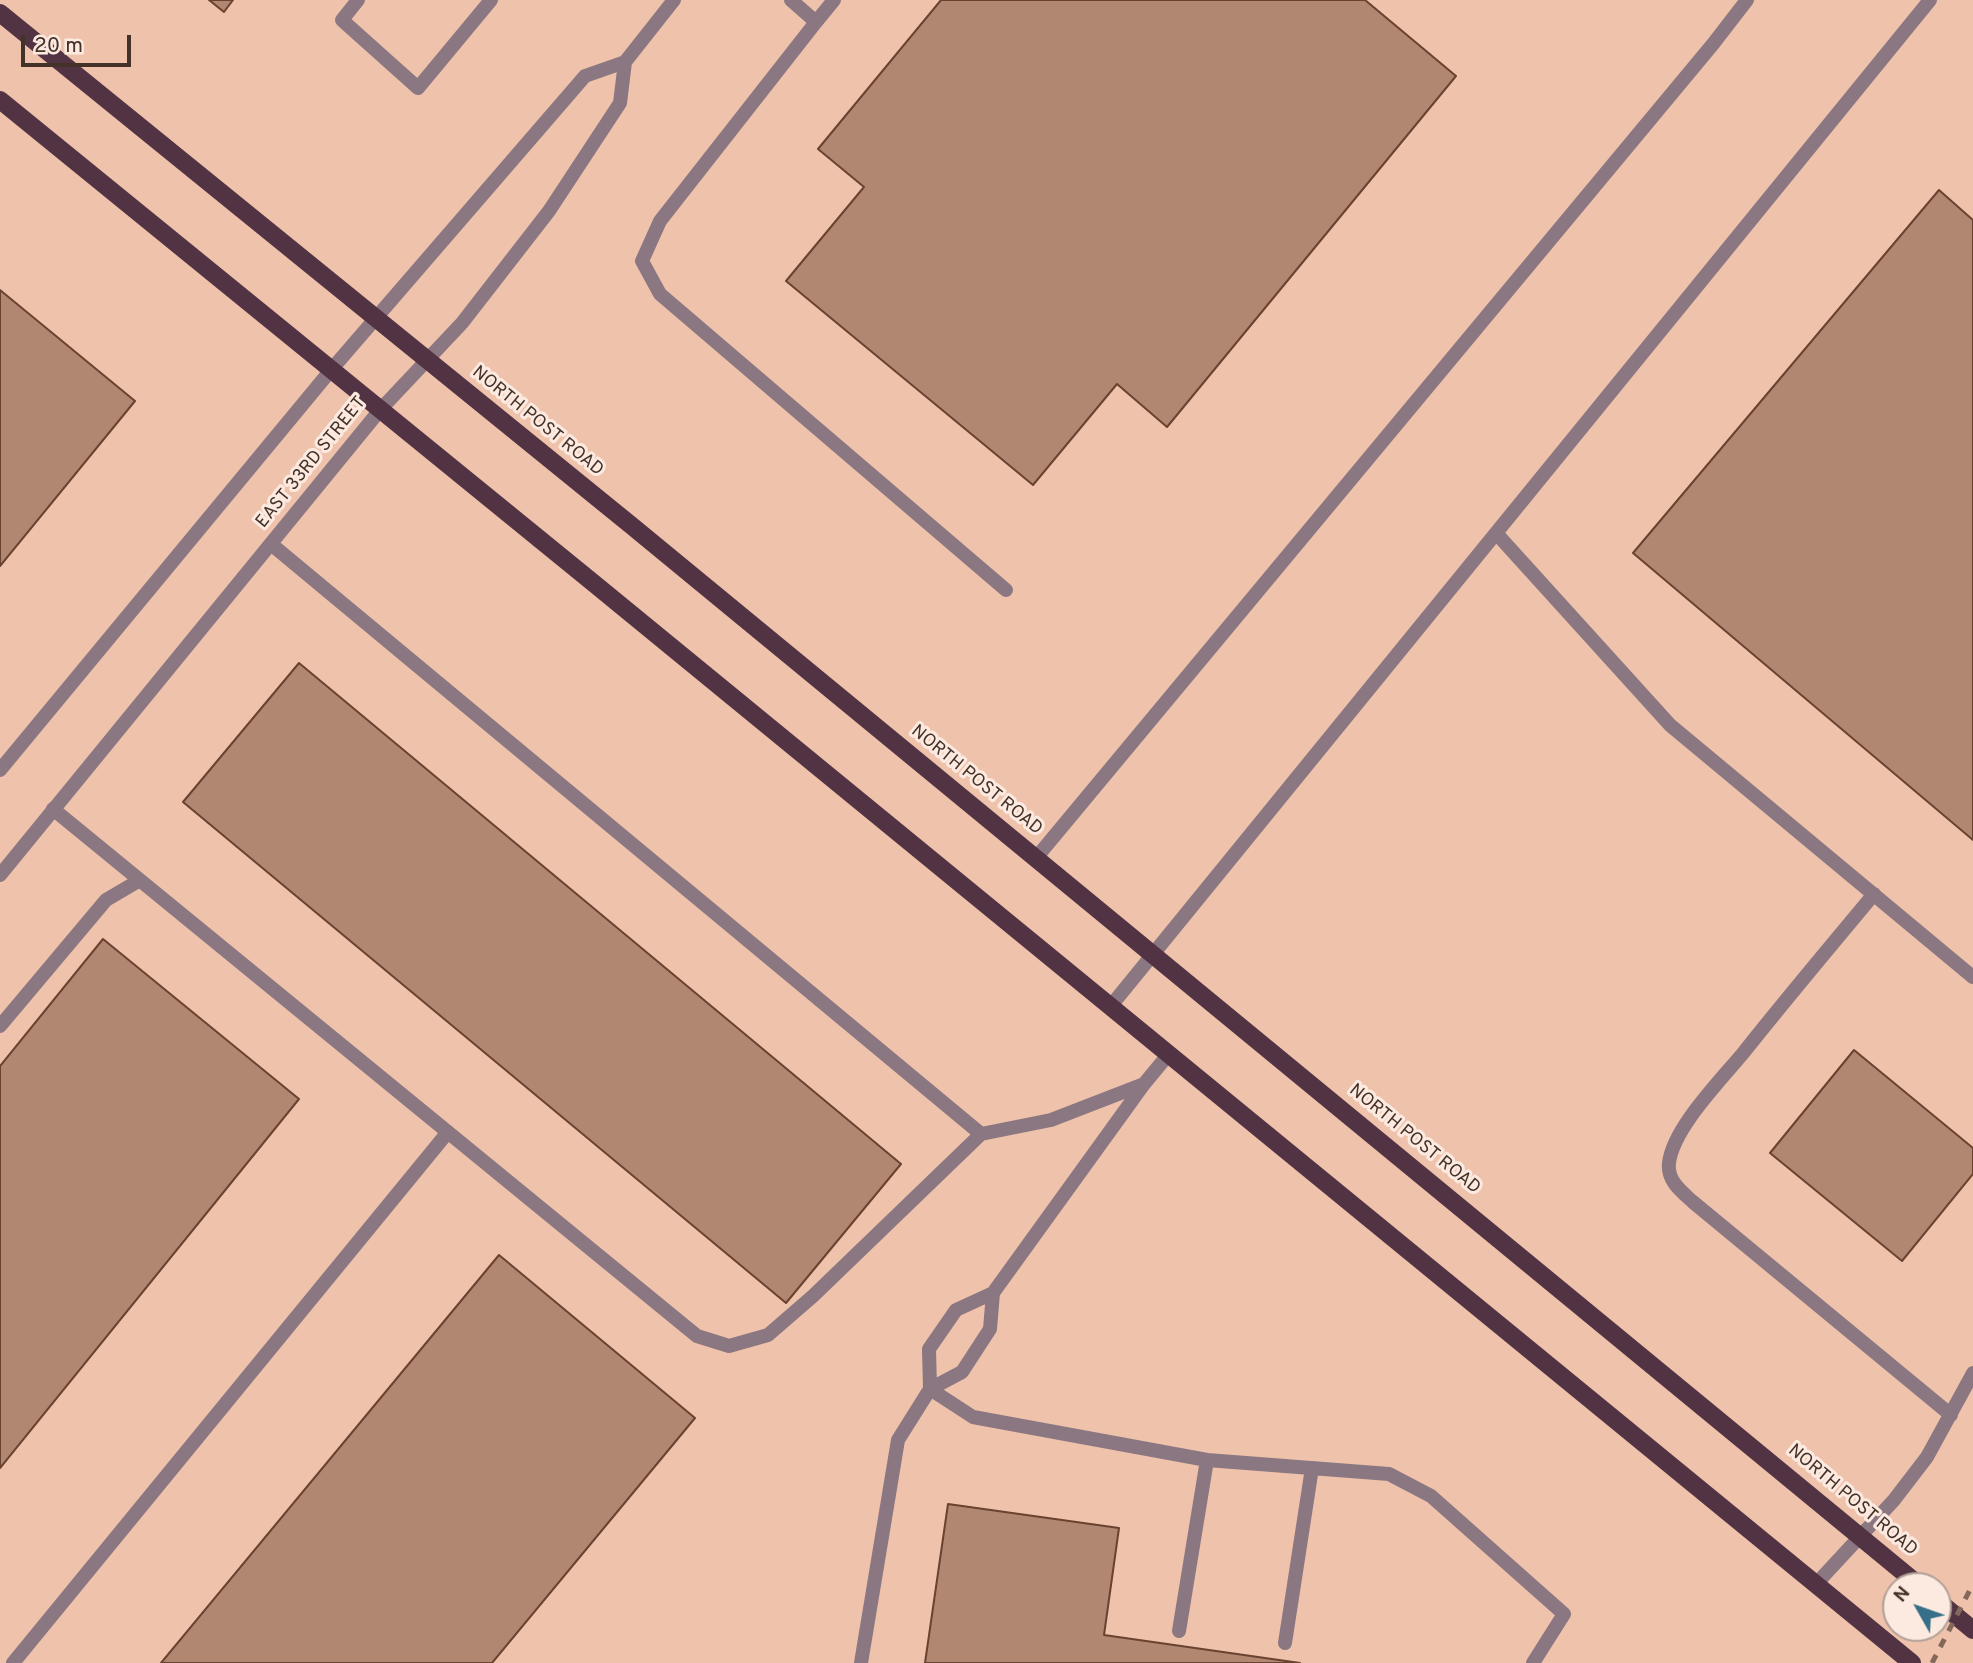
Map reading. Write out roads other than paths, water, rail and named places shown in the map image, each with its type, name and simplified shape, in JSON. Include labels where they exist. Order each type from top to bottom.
[{"type":"main road","name":"NORTH POST ROAD","points":[[0,13],[1154,954],[1903,1572]]},
{"type":"main road","points":[[0,100],[1912,1663]]},
{"type":"main road","points":[[1952,1613],[1973,1630]]},
{"type":"street","points":[[358,0],[342,20],[418,88],[491,0]]},
{"type":"street","points":[[0,770],[331,370],[585,76],[625,62],[674,0]]},
{"type":"street","points":[[791,0],[816,22]]},
{"type":"street","points":[[834,0],[660,221],[642,261],[660,294],[1006,590]]},
{"type":"street","points":[[1036,858],[1713,44],[1746,0]]},
{"type":"street","points":[[1110,1007],[1930,0]]},
{"type":"street","name":"EAST 33RD STREET","points":[[0,875],[380,410],[462,323],[549,211],[620,103],[625,62]]},
{"type":"street","points":[[1496,533],[1670,725],[1973,977]]},
{"type":"street","points":[[271,544],[981,1134]]},
{"type":"street","points":[[54,809],[697,1336],[729,1346],[768,1335],[813,1296],[981,1134],[1051,1120],[1144,1084]]},
{"type":"street","points":[[0,1026],[106,900],[140,880]]},
{"type":"street","points":[[1874,894],[1702,1103],[1674,1144],[1669,1175],[1693,1202],[1951,1415]]},
{"type":"street","points":[[930,1389],[929,1349],[956,1310],[993,1293],[1144,1084],[1168,1055]]},
{"type":"street","points":[[13,1663],[449,1132]]},
{"type":"street","points":[[861,1663],[898,1440],[930,1389],[962,1372],[990,1329],[993,1293]]},
{"type":"street","points":[[1816,1584],[1894,1500],[1927,1457],[1973,1373]]},
{"type":"street","points":[[930,1389],[973,1416],[1207,1460],[1389,1474],[1431,1496],[1564,1614],[1533,1663]]},
{"type":"street","points":[[1179,1631],[1207,1460]]},
{"type":"street","points":[[1285,1643],[1312,1468]]},
{"type":"railway","points":[[1932,1663],[1973,1584]]}]
